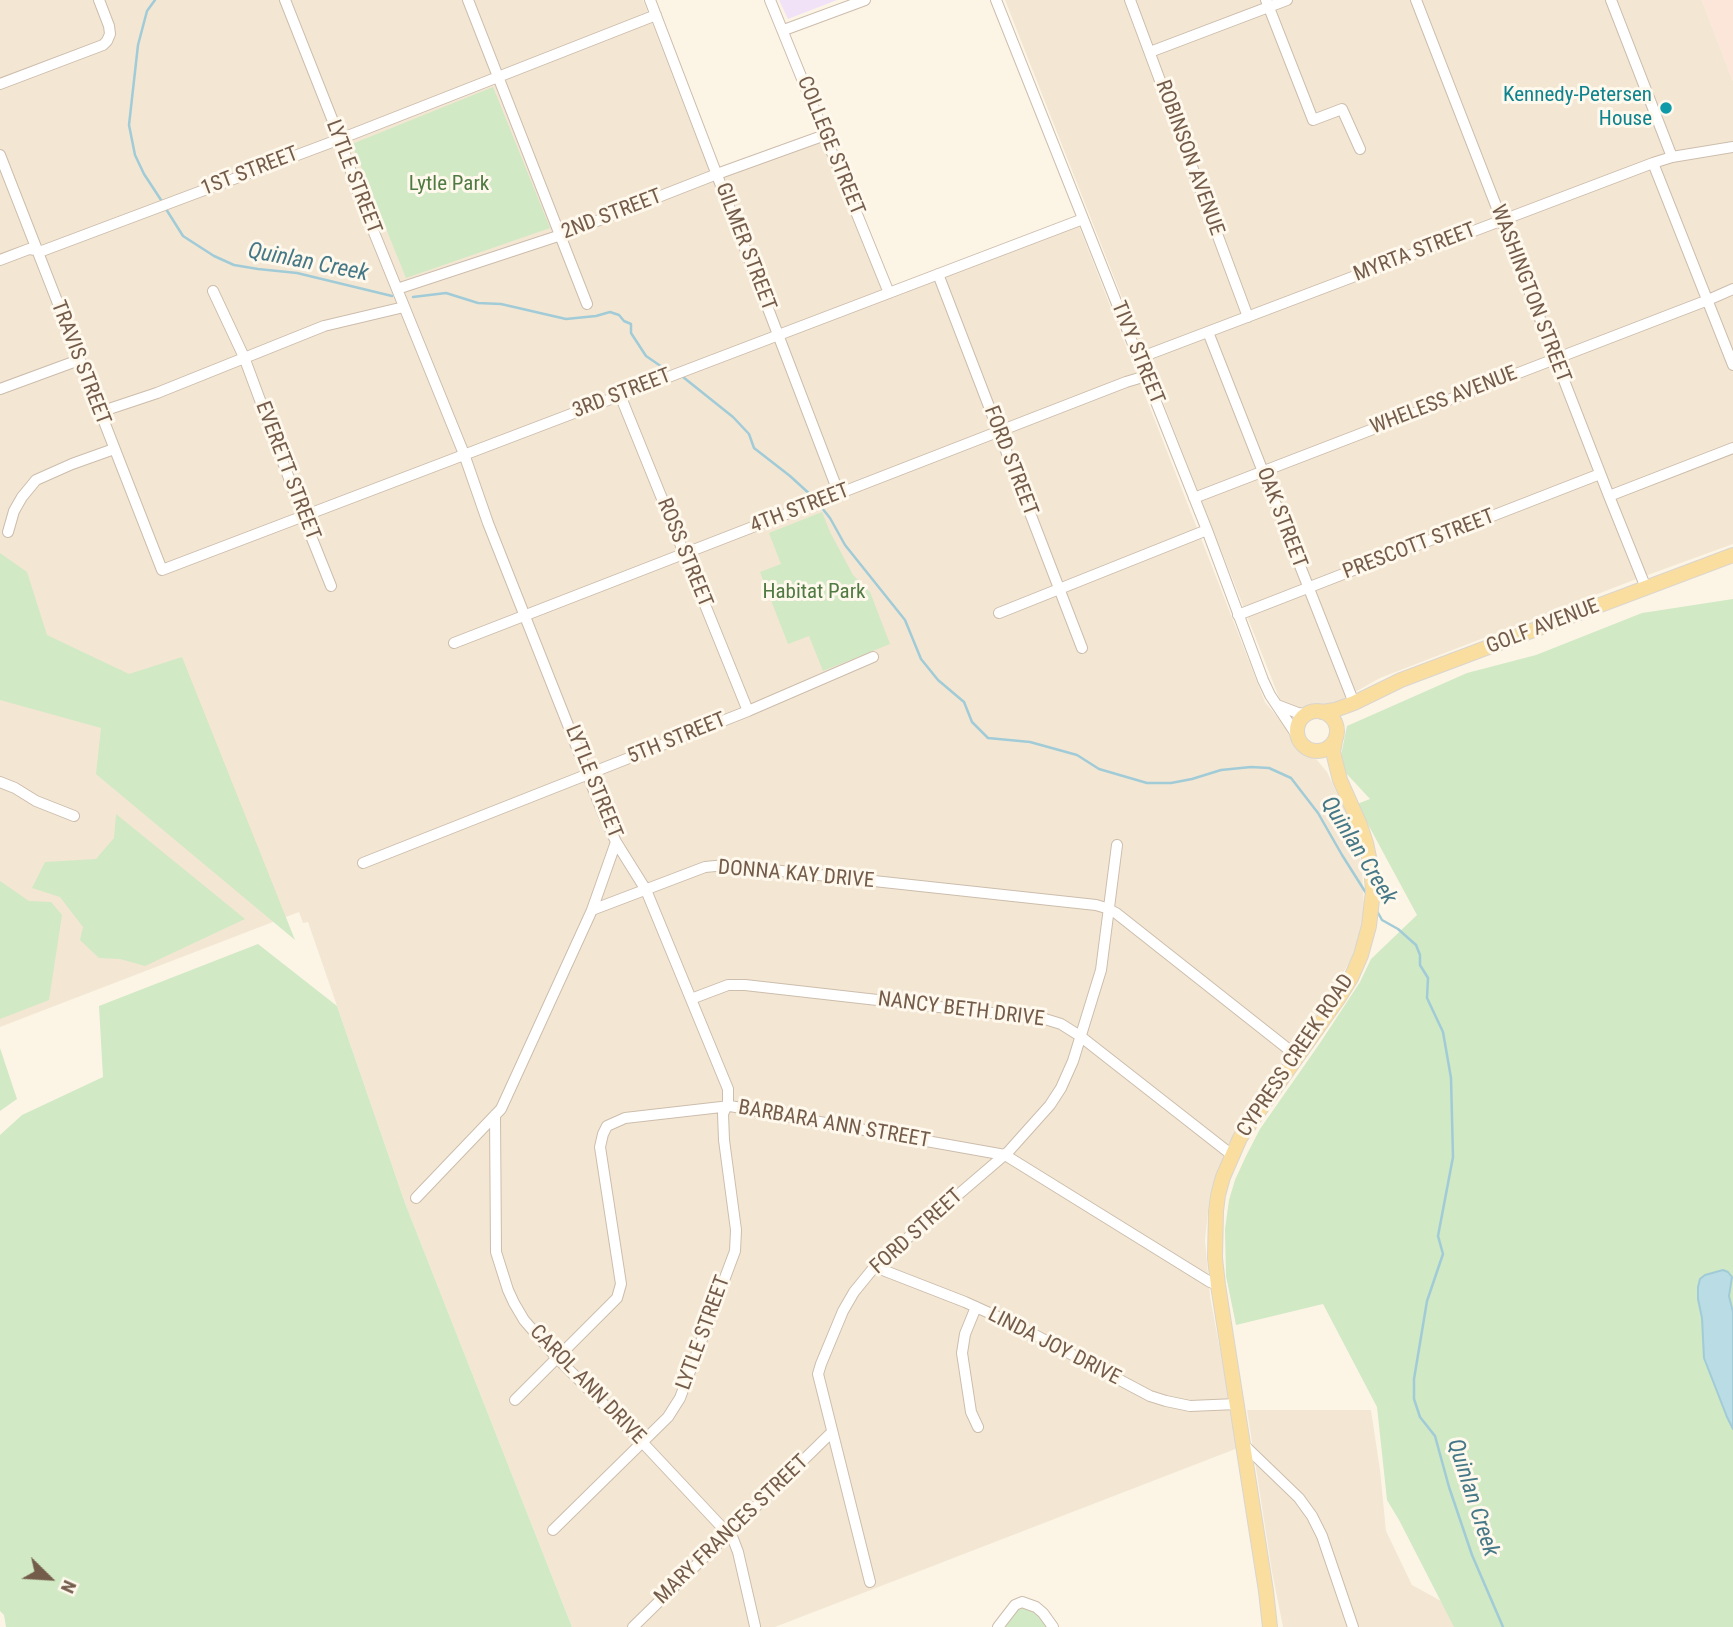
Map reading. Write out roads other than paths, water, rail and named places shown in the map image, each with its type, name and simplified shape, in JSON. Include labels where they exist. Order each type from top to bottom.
[{"type":"main road","name":"GOLF AVENUE","points":[[1322,712],[1354,703],[1401,680],[1733,555]]},
{"type":"main road","name":"GOLF AVENUE","points":[[1336,734],[1340,721],[1354,703]]},
{"type":"main road","points":[[1322,712],[1331,716],[1336,734],[1329,747],[1312,751],[1301,743],[1298,724],[1307,714],[1322,712]]},
{"type":"main road","name":"CYPRESS CREEK ROAD","points":[[1270,1627],[1218,1285],[1215,1258],[1216,1211],[1232,1155],[1252,1119],[1351,978],[1361,955],[1371,913],[1371,867],[1360,825],[1340,780],[1333,752],[1336,734]]},
{"type":"main road","name":"CYPRESS CREEK ROAD","points":[[1312,751],[1340,780]]},
{"type":"street","points":[[0,84],[103,45],[110,34],[99,0]]},
{"type":"street","name":"LYTLE STREET","points":[[285,0],[340,139],[360,198],[464,454],[488,523],[588,774],[616,842],[646,890],[728,1089],[728,1103],[723,1114],[724,1140],[736,1230],[735,1251],[680,1398],[668,1417],[643,1443],[553,1530]]},
{"type":"street","points":[[468,0],[587,304]]},
{"type":"street","name":"GILMER STREET","points":[[650,0],[839,494]]},
{"type":"street","name":"COLLEGE STREET","points":[[770,0],[889,293]]},
{"type":"street","points":[[784,30],[865,0]]},
{"type":"street","name":"TIVY STREET","points":[[996,0],[1207,530],[1263,680],[1298,737]]},
{"type":"street","name":"ROBINSON AVENUE","points":[[1130,0],[1248,317]]},
{"type":"street","points":[[1150,52],[1267,3],[1287,0]]},
{"type":"street","name":"WASHINGTON STREET","points":[[1416,0],[1646,588]]},
{"type":"street","points":[[1611,0],[1672,157]]},
{"type":"street","points":[[1267,3],[1313,120],[1342,109],[1360,149]]},
{"type":"street","name":"1ST STREET","points":[[0,260],[29,249],[42,251],[340,139],[656,15]]},
{"type":"street","name":"2ND STREET","points":[[397,289],[561,235],[825,135]]},
{"type":"street","name":"MYRTA STREET","points":[[1139,358],[1653,163],[1672,157],[1733,147]]},
{"type":"street","name":"TRAVIS STREET","points":[[0,155],[162,570]]},
{"type":"street","points":[[1653,163],[1733,365]]},
{"type":"street","name":"3RD STREET","points":[[162,570],[1083,219]]},
{"type":"street","name":"FORD STREET","points":[[938,274],[1082,648]]},
{"type":"street","name":"WHELESS AVENUE","points":[[1194,498],[1733,289]]},
{"type":"street","name":"EVERETT STREET","points":[[213,291],[244,357],[331,586]]},
{"type":"street","points":[[100,412],[157,393],[324,326],[404,307]]},
{"type":"street","name":"OAK STREET","points":[[1208,332],[1354,703]]},
{"type":"street","points":[[0,389],[79,360]]},
{"type":"street","name":"4TH STREET","points":[[454,643],[1146,376]]},
{"type":"street","name":"ROSS STREET","points":[[621,395],[748,711]]},
{"type":"street","points":[[1609,496],[1733,448]]},
{"type":"street","points":[[8,532],[14,511],[36,480],[114,449]]},
{"type":"street","name":"PRESCOTT STREET","points":[[1238,615],[1600,474]]},
{"type":"street","points":[[999,613],[1207,530]]},
{"type":"street","name":"5TH STREET","points":[[363,863],[748,711],[873,657]]},
{"type":"street","points":[[1277,705],[1307,714]]},
{"type":"street","points":[[0,782],[36,801],[74,816]]},
{"type":"street","points":[[415,1198],[501,1109],[592,910],[616,842]]},
{"type":"street","name":"FORD STREET","points":[[870,1582],[818,1374],[821,1364],[843,1311],[854,1292],[875,1267],[1005,1155],[1056,1097],[1070,1069],[1101,970],[1117,845]]},
{"type":"street","name":"DONNA KAY DRIVE","points":[[592,910],[705,867],[726,865],[1109,909],[1297,1056]]},
{"type":"street","name":"NANCY BETH DRIVE","points":[[691,999],[728,985],[745,985],[1045,1018],[1080,1036],[1232,1155]]},
{"type":"street","name":"BARBARA ANN STREET","points":[[515,1400],[617,1298],[621,1284],[600,1147],[607,1126],[625,1118],[727,1107],[1005,1155],[1218,1285]]},
{"type":"street","name":"CAROL ANN DRIVE","points":[[495,1115],[496,1252],[514,1303],[524,1320],[556,1357],[643,1443],[733,1539],[755,1626]]},
{"type":"street","name":"LINDA JOY DRIVE","points":[[875,1267],[1018,1326],[1150,1396],[1190,1406],[1237,1404]]},
{"type":"street","points":[[976,1307],[965,1334],[962,1353],[971,1412],[978,1427]]},
{"type":"street","name":"MARY FRANCES STREET","points":[[633,1627],[832,1432]]},
{"type":"street","points":[[1243,1444],[1299,1498],[1312,1516],[1322,1536],[1353,1627]]},
{"type":"street","points":[[998,1627],[1015,1605],[1022,1602],[1044,1613],[1053,1627]]},
{"type":"water","points":[[1723,1270],[1732,1277],[1729,1296],[1733,1312],[1733,1429],[1704,1358],[1698,1299],[1700,1279]]},
{"type":"waterway","name":"Quinlan Creek","points":[[155,0],[147,11],[138,45],[129,125],[135,155],[163,203]]},
{"type":"waterway","name":"Quinlan Creek","points":[[166,209],[183,236],[234,265],[297,273],[392,296]]},
{"type":"waterway","name":"Quinlan Creek","points":[[413,297],[446,293],[478,303],[501,304],[566,319],[610,312],[631,324],[631,333],[646,356],[668,371]]},
{"type":"waterway","name":"Quinlan Creek","points":[[683,377],[733,417],[749,434],[754,448],[813,497]]},
{"type":"waterway","name":"Quinlan Creek","points":[[822,508],[845,545],[905,620],[921,659],[938,680],[964,702],[972,722],[988,738],[1030,742],[1077,755],[1099,769],[1147,783],[1171,783],[1221,770],[1269,768],[1291,778],[1318,813],[1366,893]]},
{"type":"waterway","name":"Quinlan Creek","points":[[1377,911],[1382,920],[1398,929],[1416,945],[1420,965],[1428,978],[1427,998],[1443,1032],[1451,1078],[1453,1157],[1438,1236],[1443,1254],[1427,1301],[1414,1379],[1414,1399],[1420,1417],[1435,1436],[1472,1555],[1503,1627]]},
{"type":"place","name":"Kennedy-Petersen House","points":[[1666,108]]},
{"type":"park label","name":"Lytle Park","points":[[449,185]]},
{"type":"park label","name":"Habitat Park","points":[[814,593]]}]
